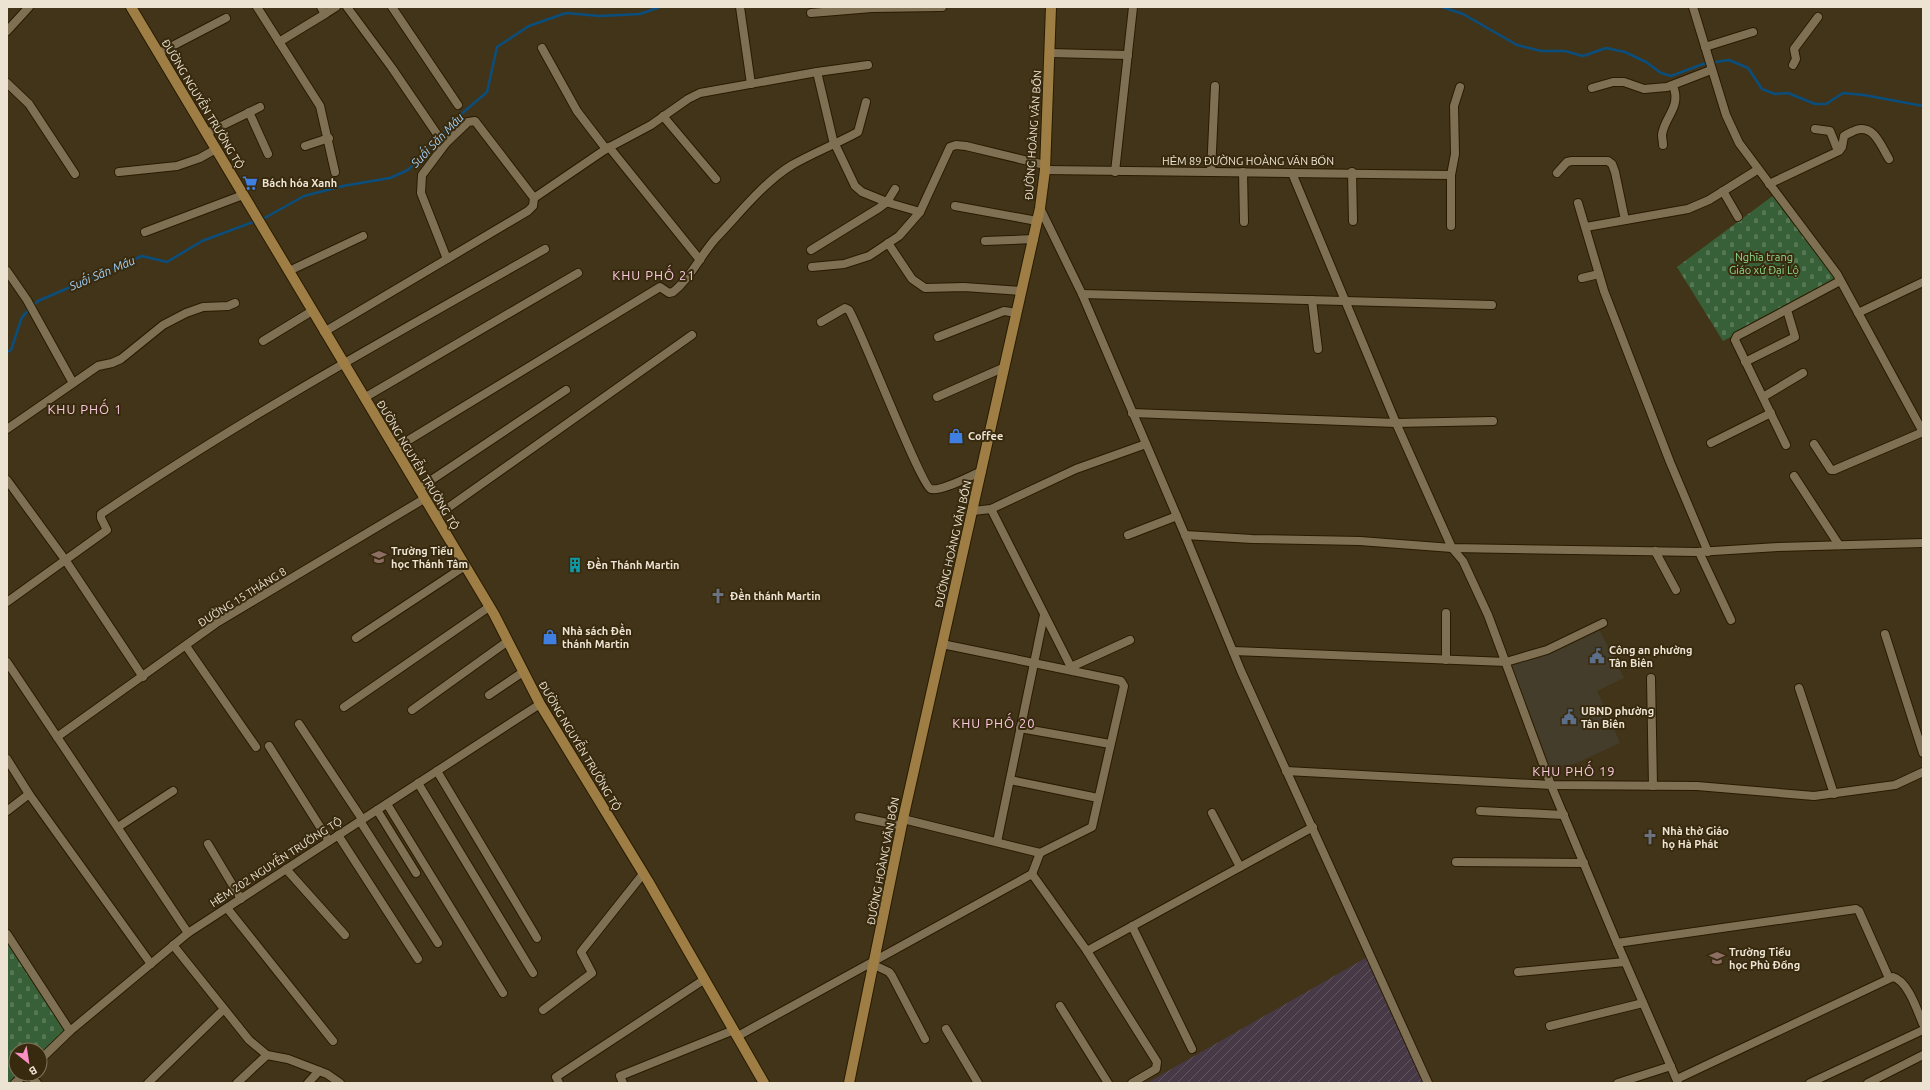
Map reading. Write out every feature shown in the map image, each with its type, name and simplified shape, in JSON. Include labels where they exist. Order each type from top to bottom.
[{"type":"main road","name":"ĐƯỜNG NGUYỄN TRƯỜNG TỘ","points":[[131,7],[465,566],[508,641],[540,704],[643,874],[764,1083]]},
{"type":"main road","name":"ĐƯỜNG HOÀNG VĂN BỔN","points":[[849,1083],[875,962],[902,822],[1040,208],[1045,167],[1052,7]]},
{"type":"street","points":[[7,31],[29,7]]},
{"type":"street","points":[[257,7],[320,106],[329,138],[335,172]]},
{"type":"street","points":[[279,42],[323,10],[336,7]]},
{"type":"street","points":[[348,7],[443,142]]},
{"type":"street","points":[[392,7],[458,105]]},
{"type":"street","points":[[740,7],[751,84]]},
{"type":"street","points":[[810,13],[835,9],[942,7]]},
{"type":"street","points":[[1115,172],[1133,7]]},
{"type":"street","points":[[1693,7],[1726,115],[1739,143],[1757,170],[1797,220],[1840,281],[1923,432],[1834,470],[1830,470],[1814,444]]},
{"type":"street","points":[[1793,65],[1796,58],[1794,49],[1818,17]]},
{"type":"street","points":[[159,53],[226,18]]},
{"type":"street","points":[[1705,47],[1754,32]]},
{"type":"street","points":[[542,48],[577,111],[700,260]]},
{"type":"street","points":[[1050,53],[1128,55]]},
{"type":"street","points":[[534,198],[607,148],[650,125],[688,98],[700,93],[817,72],[868,65]]},
{"type":"street","points":[[1592,88],[1613,82],[1624,82],[1644,89],[1673,86],[1710,65]]},
{"type":"street","points":[[812,267],[844,264],[869,256],[899,236],[920,212],[887,202],[862,192],[855,186],[834,143],[817,72]]},
{"type":"street","points":[[7,82],[28,104],[75,174]]},
{"type":"street","points":[[1211,172],[1215,86]]},
{"type":"street","points":[[1663,145],[1662,135],[1676,100],[1676,93],[1673,86]]},
{"type":"street","points":[[1451,226],[1451,175],[1455,154],[1454,106],[1460,87]]},
{"type":"street","points":[[394,449],[660,287],[669,293],[673,292],[714,241],[742,210],[770,183],[791,166],[858,132],[866,102]]},
{"type":"street","points":[[207,134],[260,107]]},
{"type":"street","points":[[249,112],[268,154]]},
{"type":"street","points":[[663,116],[716,179]]},
{"type":"street","points":[[324,332],[528,211],[533,206],[534,198],[475,121],[468,122],[443,142],[422,175],[421,193],[447,259]]},
{"type":"street","points":[[1769,184],[1842,149],[1843,139],[1847,133],[1866,128],[1872,132],[1889,159]]},
{"type":"street","points":[[1815,129],[1830,131],[1838,151]]},
{"type":"street","points":[[305,146],[329,138]]},
{"type":"street","name":"HẺM 89 ĐƯỜNG HOÀNG VĂN BỔN","points":[[920,212],[950,147],[956,145],[966,146],[1045,167],[1115,172],[1352,172],[1451,175]]},
{"type":"street","points":[[119,172],[177,166],[200,158],[216,149]]},
{"type":"street","points":[[1557,173],[1567,162],[1608,161],[1614,168],[1625,220]]},
{"type":"street","points":[[1586,227],[1688,209],[1709,200],[1757,170]]},
{"type":"street","points":[[1243,172],[1244,222]]},
{"type":"street","points":[[1352,172],[1353,221]]},
{"type":"street","points":[[1292,173],[1347,301],[1396,423],[1452,548],[1464,561],[1488,615],[1551,785],[1625,962],[1677,1081],[1889,978],[1898,978],[1904,984],[1923,1024]]},
{"type":"street","points":[[811,250],[887,202],[895,189]]},
{"type":"street","points":[[1723,191],[1738,216]]},
{"type":"street","points":[[145,232],[243,195]]},
{"type":"street","points":[[1578,203],[1599,274],[1731,620]]},
{"type":"street","points":[[955,206],[1037,221]]},
{"type":"street","points":[[1040,208],[1082,294],[1233,651],[1428,1083]]},
{"type":"street","points":[[289,271],[363,236]]},
{"type":"street","points":[[986,241],[1034,239]]},
{"type":"street","points":[[888,243],[912,278],[925,288],[964,287],[1022,291]]},
{"type":"street","points":[[7,602],[66,562],[107,530],[101,518],[101,514],[177,463],[343,363],[545,249]]},
{"type":"street","points":[[7,271],[27,300],[73,383]]},
{"type":"street","points":[[364,398],[578,273]]},
{"type":"street","points":[[1582,278],[1599,274]]},
{"type":"street","points":[[1786,445],[1736,345],[1735,340],[1737,336],[1840,281]]},
{"type":"street","points":[[1858,313],[1923,282]]},
{"type":"street","points":[[1082,294],[1492,305]]},
{"type":"street","points":[[1312,300],[1318,349]]},
{"type":"street","points":[[7,429],[98,366],[112,363],[121,359],[148,336],[175,318],[204,307],[228,306],[235,303]]},
{"type":"street","points":[[821,322],[845,308],[849,310],[880,377],[915,462],[927,487],[934,489],[942,488],[982,471]]},
{"type":"street","points":[[1745,362],[1795,337],[1786,310]]},
{"type":"street","points":[[263,341],[312,311]]},
{"type":"street","points":[[938,337],[1004,311],[1017,313]]},
{"type":"street","points":[[435,517],[692,336]]},
{"type":"street","points":[[937,397],[1005,367]]},
{"type":"street","points":[[1763,397],[1803,373]]},
{"type":"street","points":[[418,488],[566,390]]},
{"type":"street","points":[[1132,413],[1396,423],[1493,421]]},
{"type":"street","points":[[1711,443],[1771,413]]},
{"type":"street","points":[[973,511],[991,509],[1076,469],[1146,444]]},
{"type":"street","points":[[1794,476],[1839,545]]},
{"type":"street","points":[[7,480],[66,562],[143,677]]},
{"type":"street","name":"ĐƯỜNG 15 THÁNG 8","points":[[57,737],[227,617],[424,499]]},
{"type":"street","points":[[991,509],[1072,669]]},
{"type":"street","points":[[1128,535],[1177,516]]},
{"type":"street","points":[[1185,535],[1252,539],[1360,541],[1452,548],[1704,552],[1778,547],[1923,543]]},
{"type":"street","points":[[1655,551],[1676,590]]},
{"type":"street","points":[[356,638],[465,566]]},
{"type":"street","points":[[344,707],[489,607]]},
{"type":"street","points":[[1446,613],[1446,660]]},
{"type":"street","points":[[997,842],[1044,615]]},
{"type":"street","points":[[1233,651],[1506,662],[1547,650],[1603,624]]},
{"type":"street","points":[[1885,634],[1923,753]]},
{"type":"street","points":[[1072,669],[1130,640]]},
{"type":"street","points":[[412,710],[508,641]]},
{"type":"street","points":[[859,817],[902,822],[997,842],[1040,853],[1092,827],[1124,684],[1121,681],[1072,669],[1033,664],[942,644]]},
{"type":"street","points":[[186,646],[256,747]]},
{"type":"street","points":[[7,662],[188,933]]},
{"type":"street","points":[[489,695],[523,672]]},
{"type":"street","points":[[1652,678],[1653,786]]},
{"type":"street","points":[[1799,688],[1834,794]]},
{"type":"street","name":"HẺM 202 NGUYỄN TRƯỜNG TỘ","points":[[48,1052],[70,1031],[188,933],[540,704]]},
{"type":"street","points":[[299,724],[438,943]]},
{"type":"street","points":[[1020,728],[1110,744]]},
{"type":"street","points":[[269,746],[329,841]]},
{"type":"street","points":[[7,759],[29,794],[151,964]]},
{"type":"street","points":[[437,771],[537,938]]},
{"type":"street","points":[[1286,771],[1551,785],[1743,789],[1814,796],[1895,785],[1923,772]]},
{"type":"street","points":[[1010,780],[1098,798]]},
{"type":"street","points":[[418,783],[534,973]]},
{"type":"street","points":[[118,827],[173,791]]},
{"type":"street","points":[[7,811],[29,794]]},
{"type":"street","points":[[386,804],[503,993]]},
{"type":"street","points":[[377,810],[416,873]]},
{"type":"street","points":[[1480,811],[1564,815]]},
{"type":"street","points":[[1212,813],[1240,867]]},
{"type":"street","points":[[1087,951],[1313,827]]},
{"type":"street","points":[[338,835],[418,959]]},
{"type":"street","points":[[208,844],[241,899]]},
{"type":"street","points":[[623,1083],[620,1076],[736,1033],[875,962],[1032,874],[1040,853]]},
{"type":"street","points":[[1456,862],[1584,863]]},
{"type":"street","points":[[286,869],[345,935]]},
{"type":"street","points":[[543,1010],[592,973],[581,952],[643,874]]},
{"type":"street","points":[[1032,874],[1087,951],[1157,1062],[1156,1068],[1132,1083]]},
{"type":"street","points":[[227,908],[333,1040]]},
{"type":"street","points":[[1617,943],[1856,909],[1859,911],[1889,978]]},
{"type":"street","points":[[1132,926],[1192,1049]]},
{"type":"street","points":[[7,934],[70,1031]]},
{"type":"street","points":[[173,945],[250,1040],[267,1055],[288,1059],[319,1071],[340,1083]]},
{"type":"street","points":[[875,962],[892,976],[925,1038]]},
{"type":"street","points":[[1518,972],[1625,962]]},
{"type":"street","points":[[559,1083],[556,1076],[705,979]]},
{"type":"street","points":[[1550,1026],[1643,1003]]},
{"type":"street","points":[[1060,1006],[1108,1083]]},
{"type":"street","points":[[148,1083],[224,1009]]},
{"type":"street","points":[[946,1029],[978,1083]]},
{"type":"street","points":[[1810,1083],[1923,1030]]},
{"type":"street","points":[[237,1083],[267,1055]]},
{"type":"street","points":[[1868,1083],[1923,1055]]},
{"type":"street","points":[[1618,1083],[1671,1066]]},
{"type":"street","points":[[308,1083],[319,1071]]},
{"type":"shaded area","name":"UBND phường Tân Biên","points":[[1599,629],[1624,678],[1597,691],[1620,743],[1574,764],[1548,768],[1510,664]]},
{"type":"shaded area","points":[[1369,956],[1426,1083],[1147,1083]]},
{"type":"green space","name":"Nghĩa trang Giáo xứ Đại Lộ","points":[[1774,195],[1837,280],[1723,341],[1677,267]]},
{"type":"green space","points":[[7,939],[67,1031],[48,1049],[48,1042],[8,1042],[8,1082],[12,1082],[7,1083]]},
{"type":"waterway","name":"Suối Săn Máu","points":[[261,220],[304,196],[343,186],[390,178],[408,170],[459,116],[487,92],[497,47],[529,26],[566,13],[600,16],[640,14],[660,7]]},
{"type":"waterway","name":"Suối Săn Máu","points":[[1442,7],[1463,14],[1517,45],[1541,51],[1565,51],[1583,56],[1606,48],[1625,52],[1646,62],[1661,73],[1671,76],[1703,64],[1729,60],[1748,68],[1762,89],[1775,94],[1788,93],[1815,104],[1826,104],[1843,93],[1864,95],[1923,106]]},
{"type":"waterway","name":"Suối Săn Máu","points":[[7,352],[11,350],[22,317],[38,301],[142,256],[167,262],[202,241],[256,221]]},
{"type":"place","name":"Bách hóa Xanh","points":[[250,183]]},
{"type":"place","name":"Coffee","points":[[956,436]]},
{"type":"place","name":"Trường Tiểu học Thánh Tâm","points":[[379,557]]},
{"type":"place","name":"Đền Thánh Martin","points":[[575,565]]},
{"type":"place","name":"Đền thánh Martin","points":[[718,596]]},
{"type":"place","name":"Nhà sách Đền thánh Martin","points":[[550,637]]},
{"type":"place","name":"Công an phường Tân Biên","points":[[1597,656]]},
{"type":"place","name":"UBND phường Tân Biên","points":[[1569,717]]},
{"type":"place","name":"Nhà thờ Giáo họ Hà Phát","points":[[1650,837]]},
{"type":"place","name":"Trường Tiểu học Phù Đổng","points":[[1717,958]]},
{"type":"district","name":"KHU PHỐ 21","points":[[654,275]]},
{"type":"district","name":"KHU PHỐ 1","points":[[85,409]]},
{"type":"district","name":"KHU PHỐ 20","points":[[994,723]]},
{"type":"district","name":"KHU PHỐ 19","points":[[1574,771]]}]
